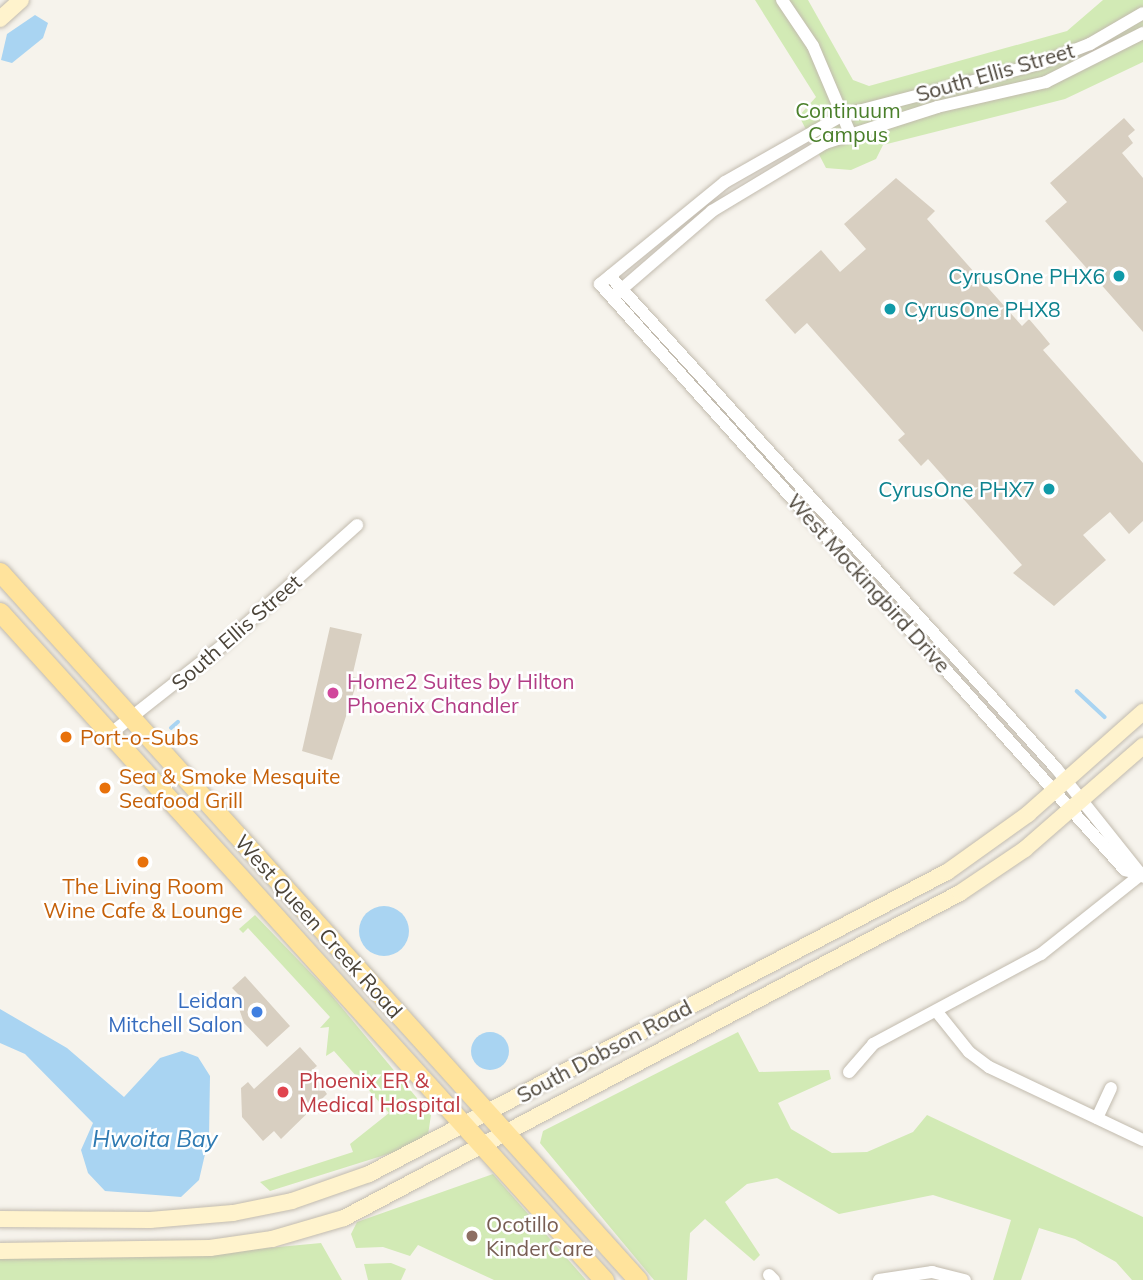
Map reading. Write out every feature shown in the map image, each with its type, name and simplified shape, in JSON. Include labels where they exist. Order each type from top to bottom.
[{"type":"main road","points":[[0,19],[21,0]]},
{"type":"main road","name":"West Queen Creek Road","points":[[0,572],[638,1280]]},
{"type":"main road","name":"West Queen Creek Road","points":[[0,612],[604,1280]]},
{"type":"main road","name":"South Dobson Road","points":[[0,1219],[186,1219],[251,1210],[369,1174],[947,872],[1060,785],[1143,712]]},
{"type":"main road","name":"South Dobson Road","points":[[0,1251],[197,1249],[272,1239],[344,1218],[508,1136],[960,893],[1077,805],[1143,746]]},
{"type":"street","points":[[782,0],[813,46],[850,133]]},
{"type":"street","name":"South Ellis Street","points":[[605,280],[725,182],[843,115],[1039,64],[1090,44],[1143,13]]},
{"type":"street","name":"South Ellis Street","points":[[617,293],[742,190],[850,133],[1046,82],[1143,33]]},
{"type":"street","name":"West Mockingbird Drive","points":[[605,280],[820,507],[1077,805],[1125,870],[1142,875]]},
{"type":"street","name":"West Mockingbird Drive","points":[[617,293],[809,516],[1060,785]]},
{"type":"street","points":[[809,516],[820,507]]},
{"type":"street","name":"South Ellis Street","points":[[110,734],[134,718],[357,524]]},
{"type":"street","points":[[849,1072],[873,1044],[1041,954],[1142,875]]},
{"type":"street","points":[[937,1012],[969,1052],[989,1067],[1143,1140]]},
{"type":"street","points":[[1097,1118],[1111,1088]]},
{"type":"street","points":[[879,1280],[932,1272],[965,1280]]},
{"type":"green space","name":"Continuum Campus","points":[[755,0],[808,0],[853,80],[869,86],[1067,31],[1103,0],[1143,0],[1143,62],[1065,99],[883,145],[876,159],[851,170],[826,168],[799,116],[816,97]]},
{"type":"green space","points":[[255,915],[328,991],[431,1115],[428,1135],[404,1149],[270,1191],[260,1182],[353,1152],[350,1144],[389,1113],[334,1051],[326,1056],[329,1027],[320,1028],[330,1017],[248,928],[243,933],[239,929]]},
{"type":"green space","points":[[738,1032],[759,1072],[829,1070],[831,1079],[778,1103],[791,1129],[832,1153],[867,1152],[913,1132],[927,1115],[1143,1217],[1143,1280],[1132,1280],[1116,1262],[1075,1239],[1039,1228],[1021,1280],[993,1280],[1011,1220],[933,1195],[839,1214],[777,1178],[747,1184],[725,1202],[760,1255],[754,1261],[705,1219],[690,1233],[687,1280],[654,1280],[540,1143],[543,1131]]},
{"type":"green space","points":[[493,1174],[586,1280],[494,1280],[418,1245],[410,1256],[383,1247],[356,1248],[351,1234],[357,1222]]},
{"type":"green space","points":[[321,1243],[342,1280],[0,1280],[0,1258],[168,1257]]},
{"type":"green space","points":[[391,1263],[406,1269],[401,1280],[368,1280],[364,1264]]},
{"type":"water","points":[[35,15],[48,23],[43,38],[12,63],[1,60],[7,34]]},
{"type":"water","points":[[384,906],[402,913],[409,931],[402,949],[384,956],[366,949],[359,931],[366,913]]},
{"type":"water","name":"Hwoita Bay","points":[[0,1009],[67,1048],[124,1097],[160,1058],[182,1051],[198,1057],[210,1076],[209,1137],[199,1180],[181,1197],[105,1191],[88,1173],[81,1150],[93,1123],[25,1054],[0,1043]]},
{"type":"water","points":[[490,1032],[504,1037],[509,1051],[504,1065],[490,1070],[476,1065],[471,1051],[476,1037]]},
{"type":"building","name":"CyrusOne PHX6","points":[[1124,118],[1135,130],[1128,136],[1133,143],[1122,153],[1143,178],[1143,332],[1045,221],[1067,202],[1050,183]]},
{"type":"building","points":[[896,178],[935,211],[927,219],[1022,326],[1029,319],[1050,344],[1043,350],[1143,463],[1143,521],[1129,534],[1110,512],[1083,535],[1106,560],[1054,606],[1013,573],[1022,565],[928,459],[921,466],[898,440],[905,434],[807,323],[795,334],[765,300],[821,250],[840,272],[866,249],[844,224]]},
{"type":"building","name":"Home2 Suites by Hilton Phoenix Chandler","points":[[330,627],[362,634],[352,677],[357,678],[355,688],[332,760],[302,751]]},
{"type":"building","name":"Leidan Mitchell Salon","points":[[245,976],[290,1026],[267,1047],[244,1023],[236,1000],[240,996],[232,988]]},
{"type":"building","name":"Phoenix ER & Medical Hospital","points":[[300,1047],[317,1066],[311,1071],[327,1094],[281,1139],[274,1131],[263,1141],[242,1117],[241,1088],[248,1082],[254,1089]]},
{"type":"waterway","points":[[1077,691],[1105,717]]},
{"type":"waterway","points":[[171,728],[178,722]]},
{"type":"place","name":"CyrusOne PHX6","points":[[1119,276]]},
{"type":"place","name":"CyrusOne PHX8","points":[[890,309]]},
{"type":"place","name":"CyrusOne PHX7","points":[[1049,489]]},
{"type":"place","name":"Home2 Suites by Hilton Phoenix Chandler","points":[[333,693]]},
{"type":"place","name":"Port-o-Subs","points":[[66,737]]},
{"type":"place","name":"Sea & Smoke Mesquite Seafood Grill","points":[[105,788]]},
{"type":"place","name":"The Living Room Wine Cafe & Lounge","points":[[143,862]]},
{"type":"place","name":"Leidan Mitchell Salon","points":[[257,1012]]},
{"type":"place","name":"Phoenix ER & Medical Hospital","points":[[283,1092]]},
{"type":"place","name":"Ocotillo KinderCare","points":[[472,1236]]}]
